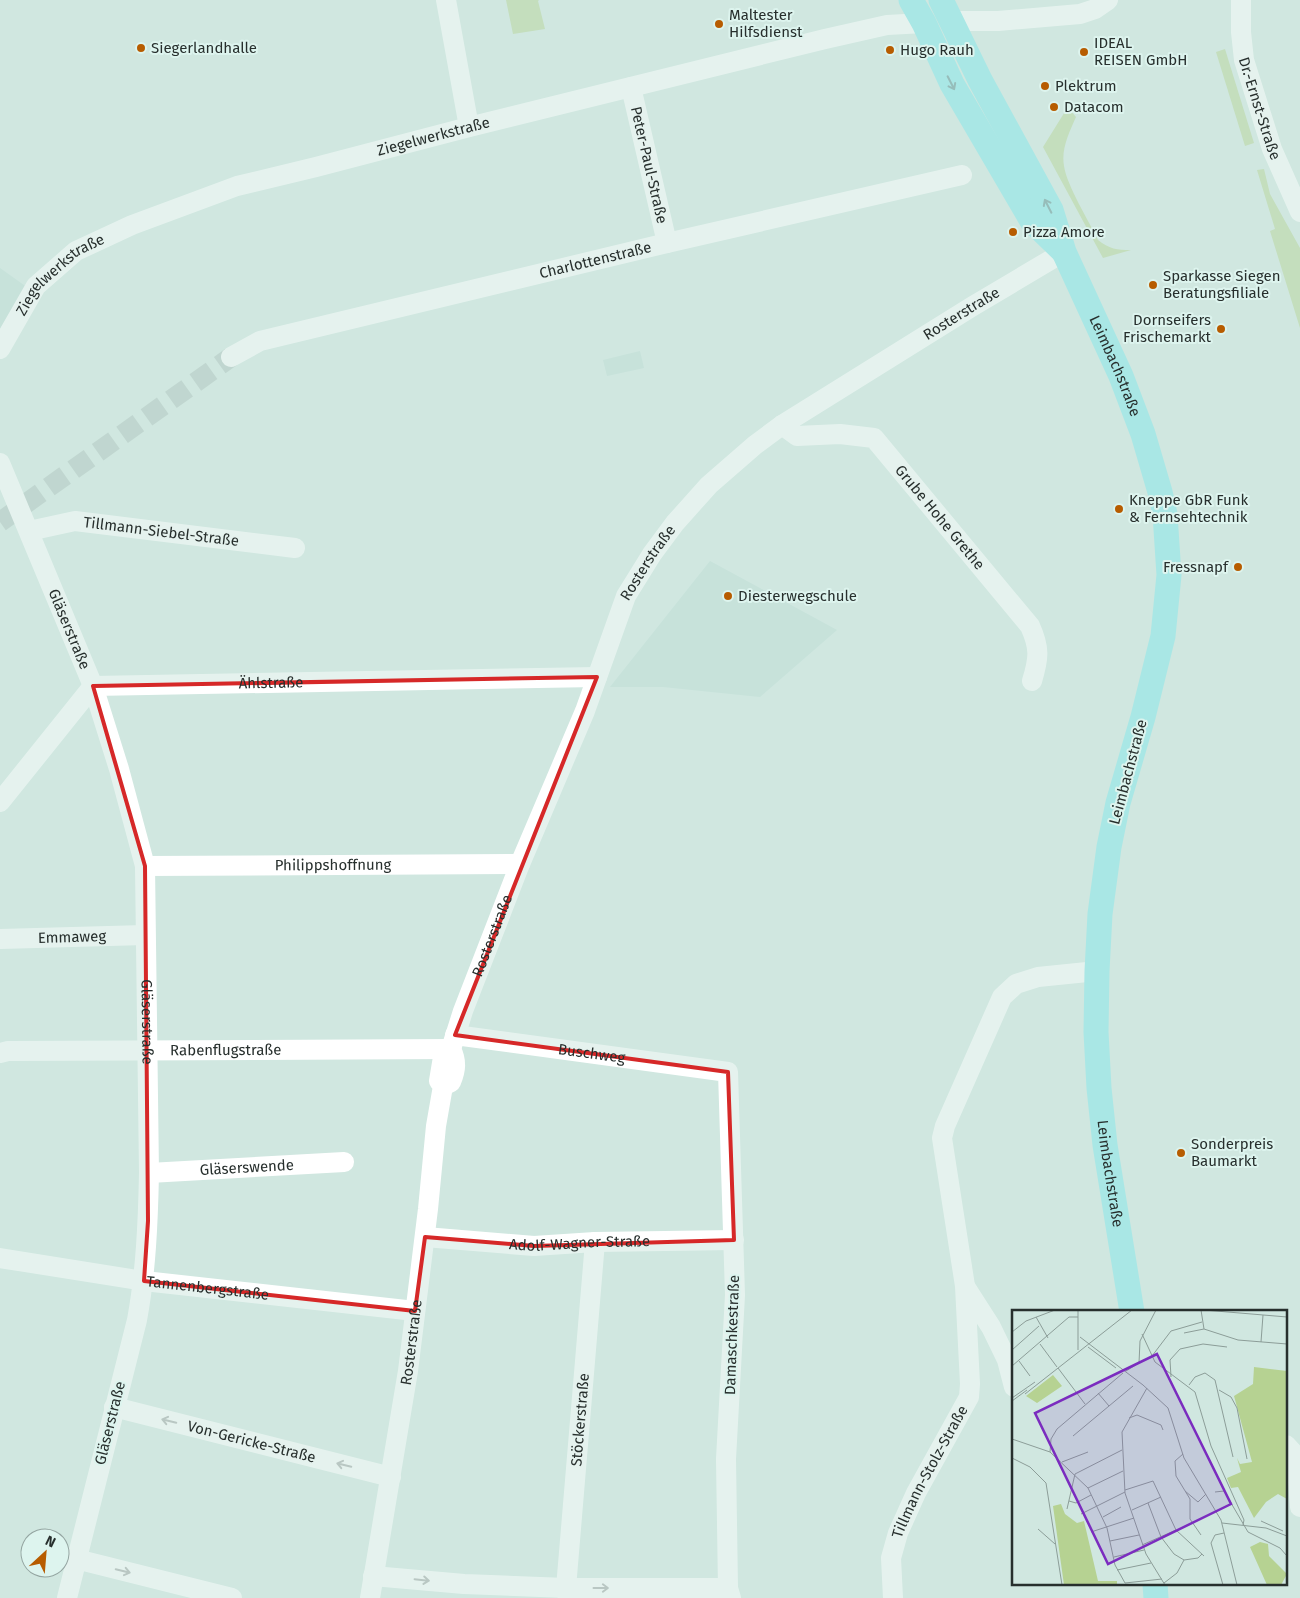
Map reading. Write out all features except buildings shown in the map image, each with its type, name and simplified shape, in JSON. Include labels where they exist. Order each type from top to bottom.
[{"type":"main road","name":"Leimbachstraße","points":[[911,0],[924,23],[952,84],[1032,221],[1064,252]]},
{"type":"main road","name":"Leimbachstraße","points":[[946,10],[980,80],[1051,210],[1064,252],[1121,376],[1143,434],[1165,514],[1168,575],[1162,636],[1155,673],[1118,803],[1109,847],[1100,914],[1097,971],[1096,1032],[1099,1088],[1105,1145],[1132,1310]]},
{"type":"main road","points":[[924,23],[946,10]]},
{"type":"street","points":[[446,0],[469,126]]},
{"type":"street","points":[[946,10],[998,21],[1055,17],[1089,12],[1108,0]]},
{"type":"street","name":"Dr.-Ernst-Straße","points":[[1241,0],[1241,32],[1244,60],[1272,149],[1300,212]]},
{"type":"street","name":"Ziegelwerkstraße","points":[[0,349],[36,286],[76,251],[132,225],[237,186],[469,126],[874,28],[888,25],[924,23]]},
{"type":"street","name":"Peter-Paul-Straße","points":[[631,87],[667,243]]},
{"type":"street","name":"Charlottenstraße","points":[[231,357],[260,341],[667,243],[962,175]]},
{"type":"street","name":"Rosterstraße","points":[[370,1598],[408,1371],[442,1086],[439,1080],[443,1057],[453,1042],[520,864],[597,678],[626,596],[652,554],[675,523],[710,485],[755,445],[782,425],[964,311],[1064,252]]},
{"type":"street","name":"Grube Hohe Grethe","points":[[782,425],[797,436],[840,434],[874,438],[1030,626],[1037,642],[1037,663],[1032,681]]},
{"type":"street","name":"Gläserstraße","points":[[0,464],[93,686],[119,769],[145,866],[148,1221],[144,1281],[138,1320],[114,1407],[67,1598]]},
{"type":"street","name":"Tillmann-Siebel-Straße","points":[[28,531],[74,521],[295,548]]},
{"type":"street","name":"Ählstraße","points":[[93,686],[597,678]]},
{"type":"street","points":[[0,802],[93,686]]},
{"type":"street","name":"Philippshoffnung","points":[[145,866],[520,864]]},
{"type":"street","name":"Emmaweg","points":[[0,939],[145,935]]},
{"type":"street","name":"Tillmann-Stolz-Straße","points":[[893,1598],[891,1558],[898,1533],[916,1493],[969,1397],[965,1286],[942,1138],[944,1126],[1002,997],[1016,984],[1038,977],[1097,971]]},
{"type":"street","name":"Rabenflugstraße","points":[[0,1053],[8,1051],[147,1050],[453,1042]]},
{"type":"street","name":"Buschweg","points":[[453,1042],[728,1072]]},
{"type":"street","name":"Damaschkestraße","points":[[728,1072],[735,1295],[726,1459],[730,1593]]},
{"type":"street","name":"Gläserswende","points":[[148,1173],[344,1162]]},
{"type":"street","name":"Adolf-Wagner-Straße","points":[[425,1237],[534,1246],[595,1242],[734,1240]]},
{"type":"street","name":"Stöckerstraße","points":[[567,1593],[595,1242]]},
{"type":"street","name":"Tannenbergstraße","points":[[0,1258],[144,1281],[415,1311]]},
{"type":"street","name":"Tillmann-Stolz-Straße","points":[[965,1286],[995,1335],[1007,1360],[1012,1379]]},
{"type":"street","name":"Von-Gericke-Straße","points":[[114,1407],[391,1477]]},
{"type":"street","points":[[1288,1447],[1296,1456],[1300,1507]]},
{"type":"street","points":[[76,1559],[232,1598]]},
{"type":"street","points":[[373,1576],[567,1593],[730,1593]]},
{"type":"highlighted area","points":[[597,677],[455,1035],[728,1072],[734,1240],[534,1246],[425,1237],[415,1311],[144,1281],[148,1221],[145,866],[93,686]]},
{"type":"shaded area","points":[[0,268],[28,288],[0,337]]},
{"type":"shaded area","points":[[640,351],[644,368],[607,376],[603,360]]},
{"type":"shaded area","name":"Diesterwegschule","points":[[710,561],[837,630],[760,697],[663,687],[610,687]]},
{"type":"green space","points":[[506,0],[539,0],[545,29],[513,34]]},
{"type":"green space","points":[[1225,49],[1254,143],[1245,146],[1216,52]]},
{"type":"green space","points":[[1066,110],[1070,110],[1076,117],[1066,141],[1063,160],[1066,174],[1074,193],[1098,240],[1113,248],[1131,250],[1103,258],[1043,147]]},
{"type":"green space","points":[[1264,169],[1270,194],[1300,248],[1300,328],[1270,231],[1275,229],[1257,170]]},
{"type":"tunnel","points":[[0,522],[231,357]]},
{"type":"place","name":"Maltester Hilfsdienst","points":[[719,24]]},
{"type":"place","name":"Siegerlandhalle","points":[[141,48]]},
{"type":"place","name":"Hugo Rauh","points":[[890,50]]},
{"type":"place","name":"IDEAL REISEN GmbH","points":[[1084,52]]},
{"type":"place","name":"Plektrum","points":[[1045,86]]},
{"type":"place","name":"Datacom","points":[[1054,107]]},
{"type":"place","name":"Pizza Amore","points":[[1013,232]]},
{"type":"place","name":"Sparkasse Siegen Beratungsfiliale","points":[[1153,285]]},
{"type":"place","name":"Dornseifers Frischemarkt","points":[[1221,329]]},
{"type":"place","name":"Kneppe GbR Funk & Fernsehtechnik","points":[[1119,509]]},
{"type":"place","name":"Fressnapf","points":[[1238,567]]},
{"type":"place","name":"Diesterwegschule","points":[[728,596]]},
{"type":"place","name":"Sonderpreis Baumarkt","points":[[1181,1153]]}]
